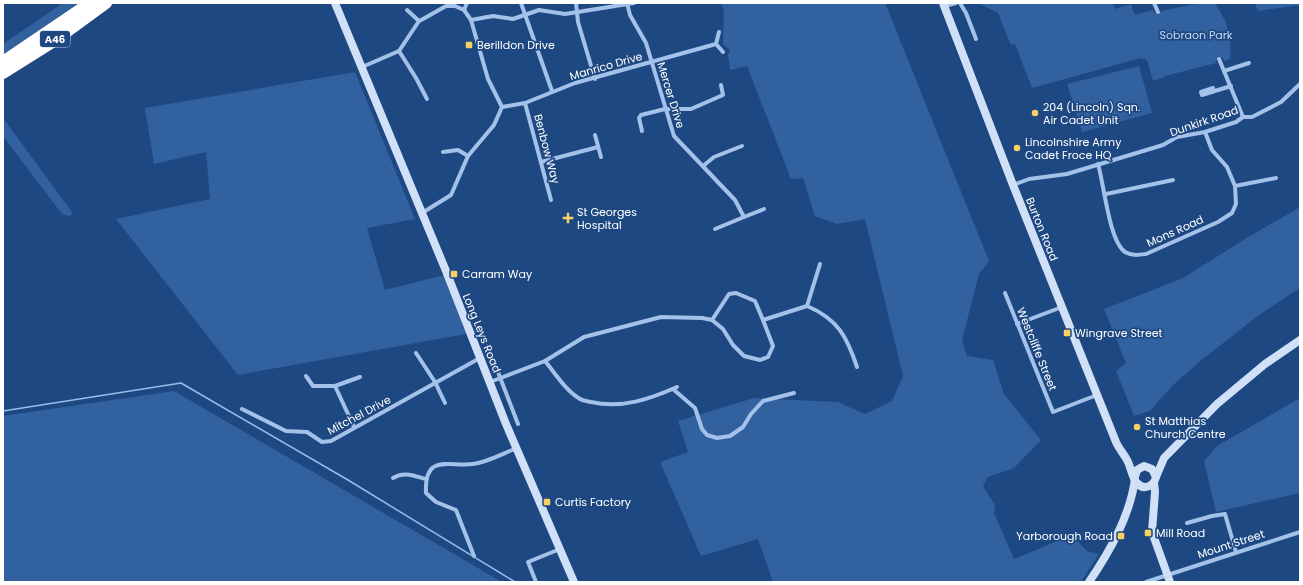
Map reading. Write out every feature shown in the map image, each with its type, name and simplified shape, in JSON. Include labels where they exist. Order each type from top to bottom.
[{"type":"highway","name":"A46","points":[[3,62],[90,3]]},
{"type":"highway","name":"A46","points":[[3,73],[54,41],[106,3]]},
{"type":"main road","name":"Long Leys Road","points":[[335,3],[480,358],[574,582]]},
{"type":"main road","name":"Burton Road","points":[[944,5],[1013,185],[1097,395],[1116,442],[1127,460],[1135,478]]},
{"type":"main road","points":[[1132,498],[1150,484],[1164,458],[1217,404],[1265,364],[1300,340]]},
{"type":"main road","points":[[1089,582],[1106,557],[1132,498],[1137,470],[1164,458]]},
{"type":"main road","points":[[1127,460],[1145,466],[1154,471],[1150,484],[1154,501],[1152,532],[1170,582]]},
{"type":"main road","points":[[1135,478],[1137,484],[1150,484]]},
{"type":"street","points":[[464,10],[467,3]]},
{"type":"street","points":[[521,3],[552,92]]},
{"type":"street","points":[[576,3],[577,12],[595,79]]},
{"type":"street","name":"Mercer Drive","points":[[627,3],[630,15],[646,43],[674,136],[735,200],[744,217]]},
{"type":"street","points":[[471,20],[493,16],[513,19],[539,10],[548,10],[555,14],[634,3]]},
{"type":"street","points":[[944,5],[956,3]]},
{"type":"street","points":[[960,3],[966,13],[976,39]]},
{"type":"street","points":[[1154,3],[1158,12]]},
{"type":"street","points":[[362,68],[399,51],[419,21],[446,6],[455,6],[464,10],[471,20],[488,80],[502,107],[494,125],[468,156],[451,195],[422,213]]},
{"type":"street","points":[[407,10],[419,21]]},
{"type":"street","points":[[719,32],[716,44],[723,52]]},
{"type":"street","name":"Manrico Drive","points":[[502,107],[525,103],[552,92],[716,44]]},
{"type":"street","points":[[399,51],[427,99]]},
{"type":"street","points":[[1219,59],[1243,117]]},
{"type":"street","points":[[1224,71],[1250,63]]},
{"type":"street","name":"Dunkirk Road","points":[[1013,185],[1030,180],[1067,174],[1163,145],[1177,137],[1205,132],[1236,122],[1243,117],[1252,117],[1281,102],[1300,84]]},
{"type":"street","points":[[642,131],[639,118],[641,115],[665,109],[691,109],[723,95],[721,85]]},
{"type":"street","points":[[1213,92],[1231,86]]},
{"type":"street","name":"Benbow Way","points":[[525,103],[552,200]]},
{"type":"street","name":"Mons Road","points":[[1098,164],[1106,194],[1112,232],[1124,251],[1134,255],[1147,254],[1218,222],[1232,213],[1236,204],[1235,186],[1227,167],[1212,150],[1205,132]]},
{"type":"street","points":[[595,135],[601,157]]},
{"type":"street","points":[[703,166],[714,157],[742,146]]},
{"type":"street","points":[[541,162],[598,148]]},
{"type":"street","points":[[442,152],[458,150],[468,156]]},
{"type":"street","points":[[1235,186],[1276,178]]},
{"type":"street","points":[[1106,194],[1173,180]]},
{"type":"street","points":[[715,229],[764,209]]},
{"type":"street","points":[[807,306],[820,264]]},
{"type":"street","points":[[490,382],[544,361],[584,337],[661,317],[702,318],[712,320],[723,329],[733,345],[744,356],[760,360],[768,357],[773,346],[755,301],[736,292],[729,294],[712,320]]},
{"type":"street","name":"Westcliffe Street","points":[[1005,293],[1053,412],[1097,395]]},
{"type":"street","points":[[763,320],[807,306],[821,312],[837,325],[851,347],[857,367]]},
{"type":"street","points":[[1017,324],[1062,307]]},
{"type":"street","points":[[488,346],[518,424]]},
{"type":"street","points":[[416,353],[435,382],[444,404]]},
{"type":"street","name":"Mitchel Drive","points":[[242,410],[286,431],[307,432],[322,442],[331,441],[480,358]]},
{"type":"street","points":[[544,361],[566,387],[580,400],[599,404],[626,404],[655,397],[675,388],[695,408],[702,429],[707,435],[717,438],[730,436],[743,427],[750,414],[763,401],[794,393]]},
{"type":"street","points":[[306,376],[313,386],[335,386],[360,377]]},
{"type":"street","points":[[335,386],[354,427]]},
{"type":"street","points":[[474,556],[456,510],[436,502],[426,492],[426,479],[431,470],[443,462],[474,464],[518,448]]},
{"type":"street","points":[[393,478],[398,475],[405,474],[426,479]]},
{"type":"street","points":[[1187,522],[1225,514],[1236,552]]},
{"type":"street","name":"Mount Street","points":[[1167,574],[1300,532]]},
{"type":"street","points":[[536,582],[528,562],[560,548]]},
{"type":"street","points":[[1146,582],[1167,574]]},
{"type":"green space","points":[[63,3],[78,3],[3,55],[3,44]]},
{"type":"green space","points":[[721,3],[885,3],[989,261],[979,274],[962,340],[967,356],[993,360],[1004,394],[1041,440],[1014,468],[988,477],[983,486],[995,505],[994,513],[1014,559],[1072,535],[1087,551],[1099,554],[1081,582],[773,582],[758,539],[701,556],[660,462],[688,452],[678,421],[754,398],[838,402],[865,414],[892,401],[903,376],[865,219],[837,224],[815,216],[803,178],[791,179],[747,66],[730,70],[728,55],[730,50],[723,44],[724,11]]},
{"type":"green space","name":"Sobraon Park","points":[[978,3],[1113,3],[1115,9],[1131,4],[1135,15],[1153,10],[1154,13],[1192,5],[1216,3],[1215,4],[1226,23],[1230,37],[1230,59],[1224,61],[1223,57],[1216,60],[1216,63],[1165,76],[1153,81],[1147,60],[1141,58],[1032,88],[1015,44],[1011,45],[998,13]]},
{"type":"green space","points":[[1255,3],[1300,3],[1300,5],[1258,11]]},
{"type":"green space","points":[[1139,66],[1152,113],[1082,132],[1067,84]]},
{"type":"green space","points":[[355,72],[415,219],[367,228],[385,290],[444,275],[466,334],[238,375],[116,219],[210,199],[206,152],[154,164],[145,108]]},
{"type":"green space","points":[[3,118],[73,214],[69,216],[62,214],[3,136]]},
{"type":"green space","points":[[1300,207],[1300,288],[1259,315],[1199,362],[1172,386],[1150,411],[1134,416],[1116,371],[1126,363],[1104,309],[1183,278]]},
{"type":"green space","points":[[174,391],[502,582],[3,582],[3,416]]},
{"type":"green space","points":[[1300,398],[1300,493],[1216,512],[1204,461],[1217,446]]},
{"type":"waterway","points":[[3,411],[181,383],[348,480],[515,582]]},
{"type":"place","name":"Berilldon Drive","points":[[469,45]]},
{"type":"place","name":"204 (Lincoln) Sqn. Air Cadet Unit","points":[[1035,113]]},
{"type":"place","name":"Lincolnshire Army Cadet Froce HQ","points":[[1017,148]]},
{"type":"place","name":"St Georges Hospital","points":[[568,218]]},
{"type":"place","name":"Carram Way","points":[[454,274]]},
{"type":"place","name":"Wingrave Street","points":[[1067,333]]},
{"type":"place","name":"St Matthias Church Centre","points":[[1137,427]]},
{"type":"place","name":"Curtis Factory","points":[[547,502]]},
{"type":"place","name":"Mill Road","points":[[1148,533]]},
{"type":"place","name":"Yarborough Road","points":[[1121,536]]}]
